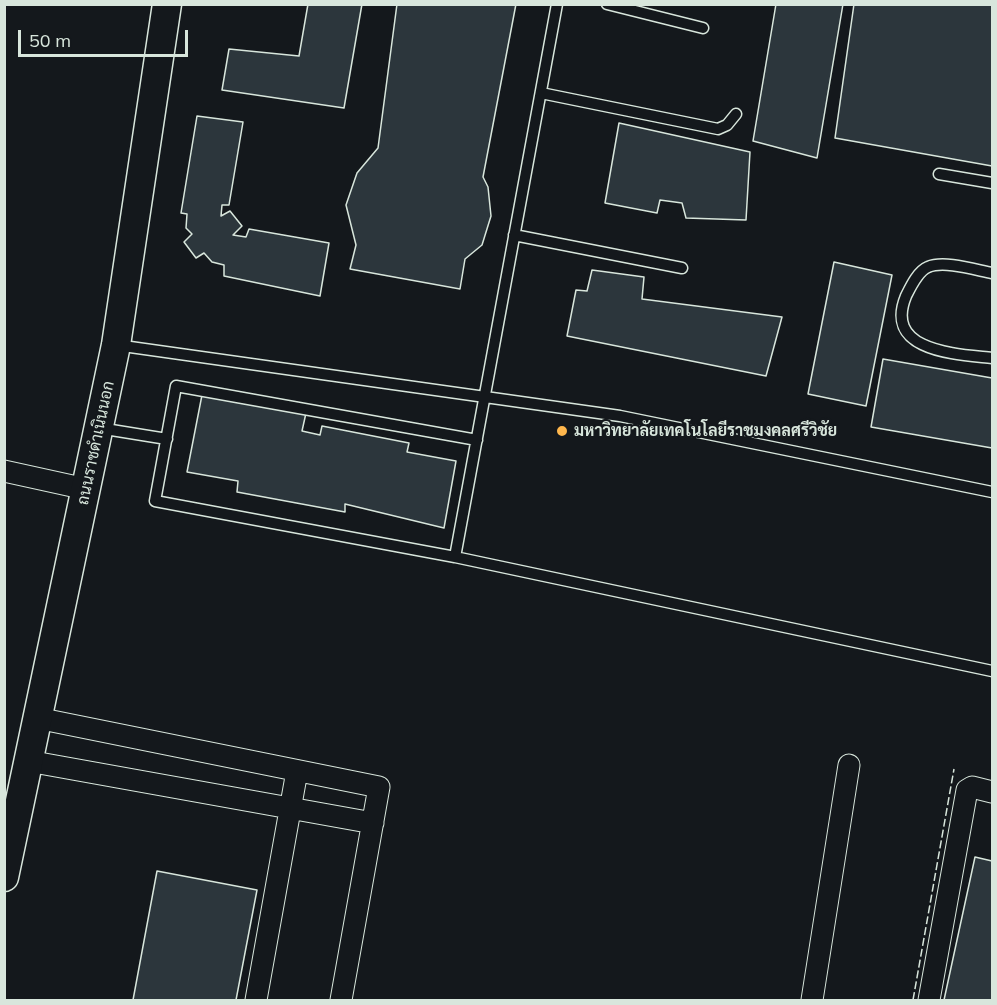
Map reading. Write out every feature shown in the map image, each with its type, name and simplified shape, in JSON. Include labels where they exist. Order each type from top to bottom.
[{"type":"street","name":"ถนนราชดำเนินนอก","points":[[4,877],[116,345],[167,4]]},
{"type":"street","points":[[4,471],[86,489]]},
{"type":"street","points":[[37,718],[379,787],[341,1000]]},
{"type":"street","points":[[28,761],[373,823]]},
{"type":"street","points":[[812,1000],[849,765]]},
{"type":"street","points":[[256,1000],[297,771]]},
{"type":"street","points":[[929,1000],[967,790],[972,787],[993,792]]},
{"type":"lane","points":[[454,557],[557,4]]},
{"type":"lane","points":[[607,4],[703,28]]},
{"type":"lane","points":[[541,93],[718,129],[727,124],[736,114]]},
{"type":"lane","points":[[939,174],[993,183]]},
{"type":"lane","points":[[514,235],[682,268]]},
{"type":"lane","points":[[993,273],[953,266],[928,267],[919,274],[908,293],[901,321],[912,337],[939,351],[993,358]]},
{"type":"lane","points":[[116,345],[620,416],[993,492]]},
{"type":"lane","points":[[477,440],[177,386],[155,501],[454,557],[993,671]]},
{"type":"lane","points":[[99,428],[167,439]]},
{"type":"building","points":[[308,4],[362,4],[344,108],[222,90],[229,49],[299,56]]},
{"type":"building","points":[[397,4],[516,4],[483,177],[488,187],[491,216],[482,245],[465,259],[460,289],[350,269],[356,245],[346,205],[357,173],[378,148]]},
{"type":"building","points":[[776,4],[843,4],[817,158],[753,141]]},
{"type":"building","points":[[854,4],[992,4],[992,166],[835,138]]},
{"type":"building","points":[[197,116],[243,122],[229,205],[222,205],[221,216],[230,211],[242,226],[233,235],[246,237],[249,229],[329,243],[320,296],[224,276],[224,265],[212,262],[204,253],[196,258],[184,242],[192,234],[186,228],[187,214],[181,213]]},
{"type":"building","points":[[619,123],[750,152],[746,220],[686,218],[682,203],[660,200],[657,213],[605,203]]},
{"type":"building","points":[[834,262],[892,275],[866,406],[808,394]]},
{"type":"building","points":[[592,270],[644,277],[642,299],[782,317],[766,376],[567,336],[576,290],[587,291]]},
{"type":"building","points":[[883,359],[992,378],[992,448],[871,427]]},
{"type":"building","points":[[202,395],[306,413],[302,431],[320,435],[322,426],[409,443],[407,452],[456,461],[444,528],[345,504],[345,512],[237,492],[238,481],[187,472]]},
{"type":"building","points":[[975,857],[992,861],[992,1000],[944,1000]]},
{"type":"building","points":[[157,871],[257,890],[236,1000],[133,1000]]},
{"type":"fence","points":[[913,1000],[954,769]]},
{"type":"place","name":"มหาวิทยาลัยเทคโนโลยีราชมงคลศรีวิชัย","points":[[562,431]]}]
